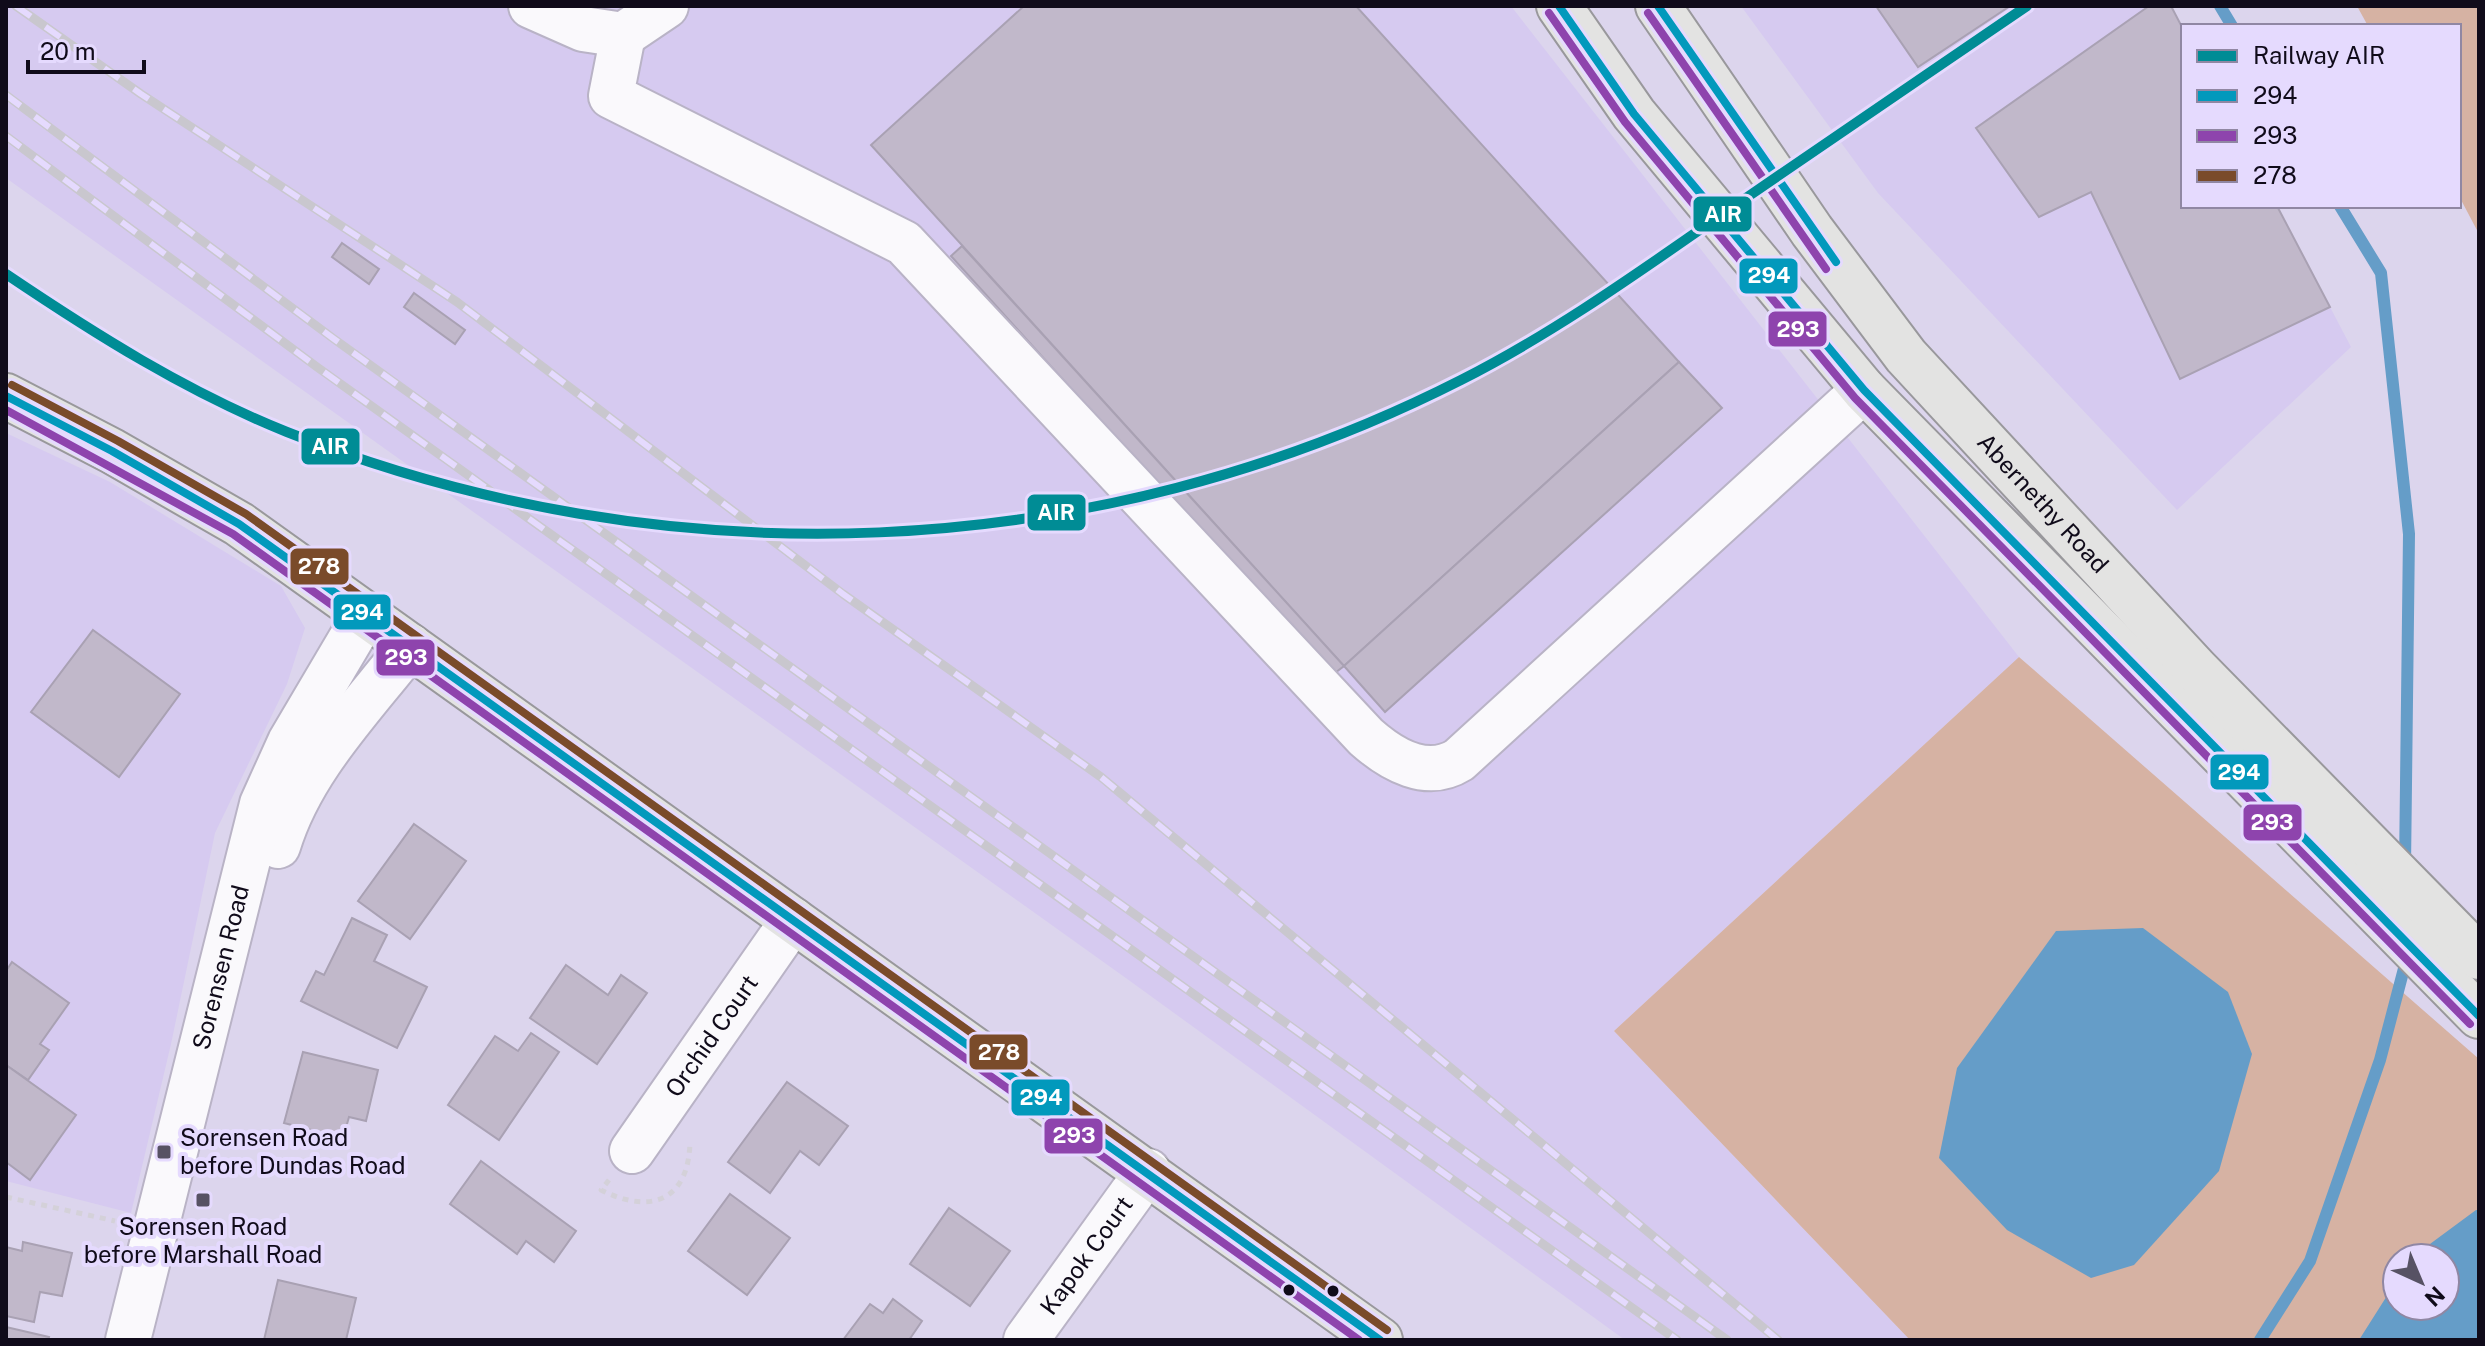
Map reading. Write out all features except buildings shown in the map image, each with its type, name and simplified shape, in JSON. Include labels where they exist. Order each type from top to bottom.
[{"type":"main road","name":"Abernethy Road","points":[[1559,6],[1634,114],[1864,390],[2479,1016]]},
{"type":"main road","name":"Abernethy Road","points":[[1658,6],[1812,231],[1906,356],[2196,669],[2479,957]]},
{"type":"main road","points":[[6,396],[112,451],[239,524],[1148,1171],[1380,1340]]},
{"type":"street","points":[[531,6],[583,29],[623,35],[666,6]]},
{"type":"street","points":[[623,35],[611,96],[904,243],[1366,737],[1384,753],[1429,770],[1444,769],[1459,760],[1864,390]]},
{"type":"street","name":"Sorensen Road","points":[[128,1340],[262,804],[290,742],[365,615]]},
{"type":"street","name":"Sorensen Road","points":[[151,1340],[247,950],[288,813],[323,757],[410,646]]},
{"type":"street","name":"Orchid Court","points":[[632,1151],[793,920]]},
{"type":"street","name":"Kapok Court","points":[[1026,1340],[1148,1171]]},
{"type":"path","points":[[632,1151],[601,1190],[627,1203],[649,1203],[668,1196],[686,1178],[690,1135]]},
{"type":"path","points":[[6,1197],[155,1229]]},
{"type":"shaded area","points":[[6,6],[1511,6],[2019,657],[1614,1031],[1910,1340],[1625,1340],[1130,981],[6,178]]},
{"type":"shaded area","points":[[1741,6],[2171,6],[2181,25],[2181,208],[2278,208],[2351,347],[2177,510],[1878,193]]},
{"type":"shaded area","points":[[2357,6],[2479,6],[2479,234],[2461,200],[2461,24],[2367,24]]},
{"type":"shaded area","points":[[6,433],[110,482],[281,586],[305,628],[287,684],[215,833],[171,1044],[131,1213],[6,1181]]},
{"type":"shaded area","points":[[2019,657],[2479,1059],[2479,1340],[1910,1340],[1614,1031]]},
{"type":"water","points":[[2143,928],[2228,992],[2252,1054],[2219,1171],[2134,1265],[2091,1278],[2007,1230],[1939,1158],[1957,1068],[2056,931]]},
{"type":"water","points":[[2479,1210],[2479,1340],[2359,1340],[2381,1305],[2381,1322],[2461,1322],[2461,1242],[2433,1242]]},
{"type":"waterway","points":[[2220,6],[2231,24]]},
{"type":"waterway","points":[[2341,208],[2381,273],[2409,534],[2405,867]]},
{"type":"waterway","points":[[2260,1340],[2310,1261],[2380,1060],[2407,957]]},
{"type":"railway","points":[[16,6],[141,94],[457,302],[843,594],[1101,777],[1778,1340]]},
{"type":"railway","points":[[6,95],[334,339],[1727,1340]]},
{"type":"railway","points":[[6,136],[317,367],[1677,1340]]},
{"type":"rail line","name":"AIR","points":[[6,274],[108,340],[213,399],[287,432],[432,481],[579,514],[729,531],[879,532],[1029,518],[1177,488],[1321,442],[1461,380],[1596,301],[2027,6]]},
{"type":"transit line","name":"294","points":[[1559,6],[1634,114],[1864,390],[2479,1016]]},
{"type":"transit line","name":"294","points":[[1658,6],[1836,262]]},
{"type":"transit line","name":"293","points":[[1549,13],[1625,122],[1855,398],[2470,1024]]},
{"type":"transit line","name":"293","points":[[1648,13],[1826,269]]},
{"type":"transit line","name":"278","points":[[12,385],[246,514],[1387,1330]]},
{"type":"transit line","name":"294","points":[[6,396],[112,451],[239,524],[1380,1340]]},
{"type":"transit line","name":"293","points":[[6,410],[233,534],[1359,1340]]},
{"type":"place","name":"Sorensen Road before Dundas Road","points":[[164,1152]]},
{"type":"place","name":"Sorensen Road before Marshall Road","points":[[203,1200]]}]
